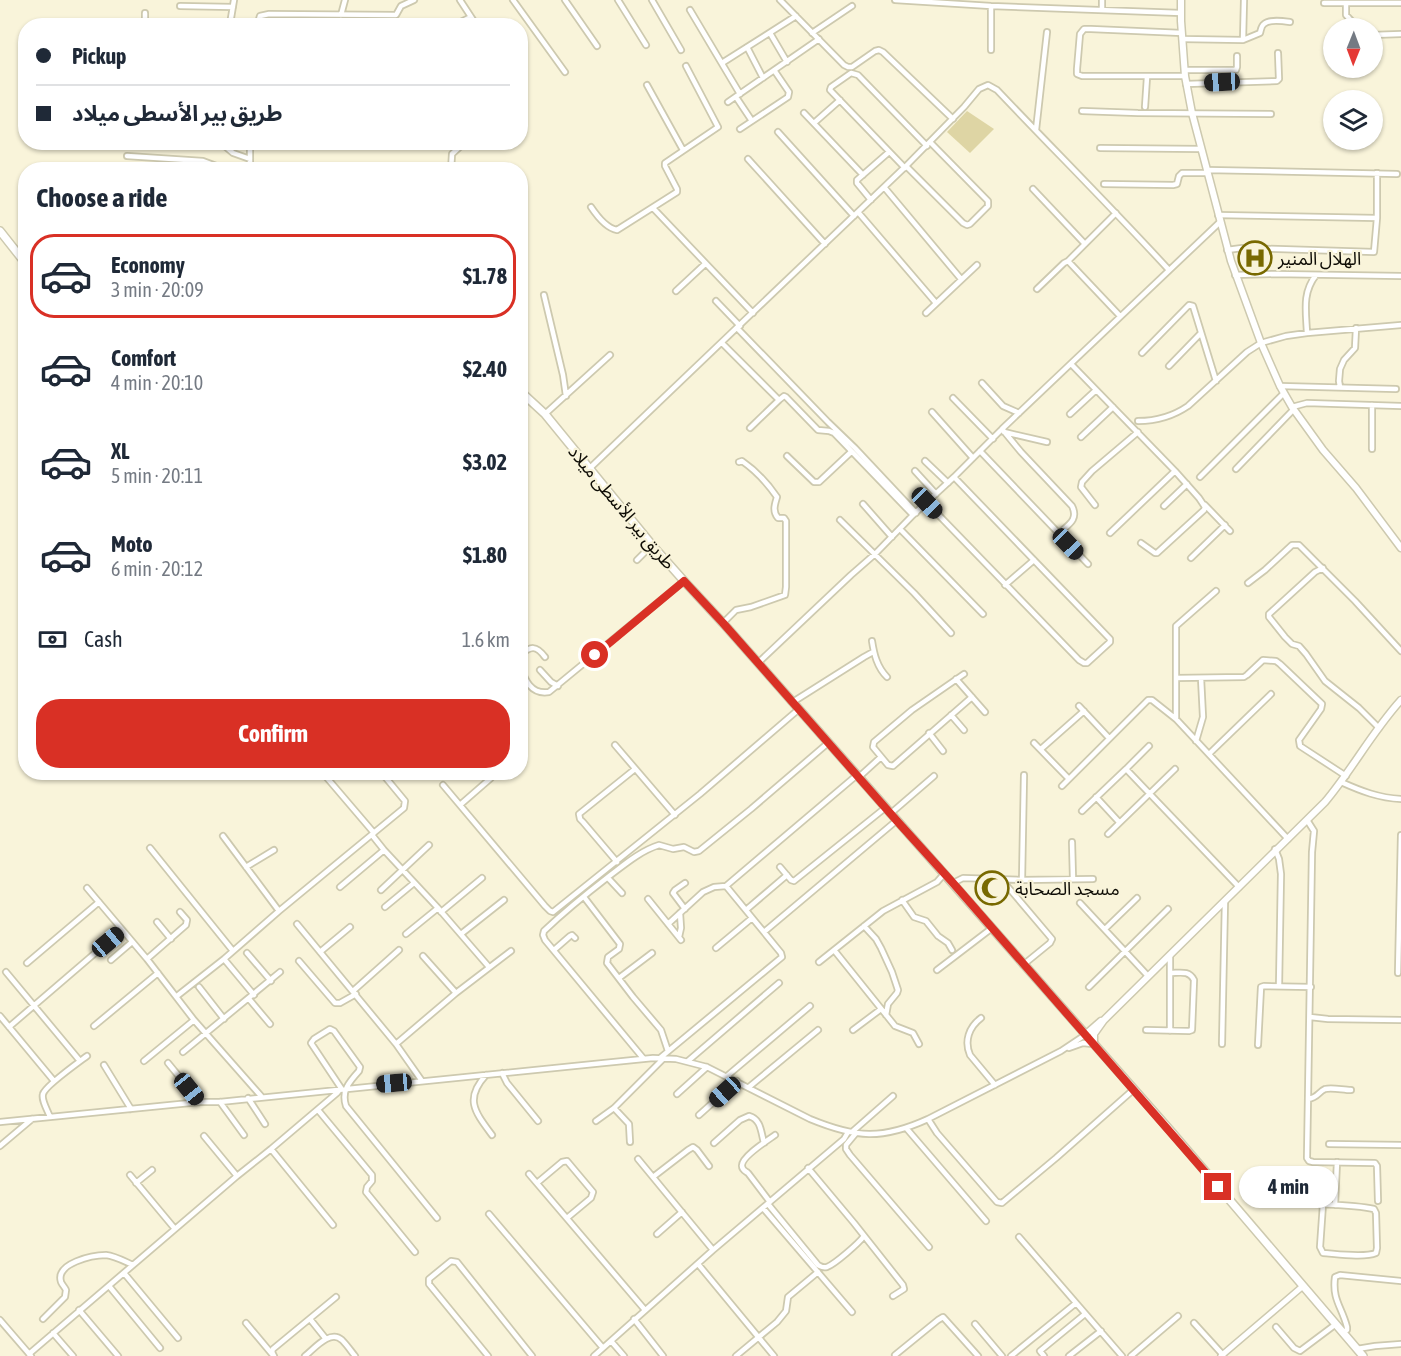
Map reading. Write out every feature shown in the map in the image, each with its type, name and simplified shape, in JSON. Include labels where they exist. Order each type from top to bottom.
[{"type":"main road","points":[[1181,0],[1186,84],[1192,113],[1227,250],[1261,343],[1280,386],[1293,408],[1323,450],[1362,496],[1401,548]]},
{"type":"main road","points":[[0,231],[18,254]]},
{"type":"main road","name":"طريق بير الأسطى ميلاد","points":[[528,398],[545,414],[652,545],[953,883],[1363,1356]]},
{"type":"main road","points":[[1094,1044],[1094,1034],[1104,1020],[1325,802],[1401,700]]},
{"type":"main road","points":[[1085,1035],[1101,1020],[1104,1020]]},
{"type":"street","points":[[232,18],[234,0]]},
{"type":"street","points":[[341,15],[345,0]]},
{"type":"street","points":[[259,18],[263,15],[396,15],[399,4],[414,0]]},
{"type":"street","points":[[460,0],[471,17]]},
{"type":"street","points":[[513,0],[526,18]]},
{"type":"street","points":[[565,0],[597,46]]},
{"type":"street","points":[[618,0],[646,45]]},
{"type":"street","points":[[651,0],[681,50]]},
{"type":"street","points":[[780,0],[848,67],[852,67],[874,51],[879,50],[953,118]]},
{"type":"street","points":[[895,0],[1181,13]]},
{"type":"street","points":[[1029,0],[1029,7]]},
{"type":"street","points":[[1102,0],[1102,10]]},
{"type":"street","points":[[1243,40],[1244,0]]},
{"type":"street","points":[[1324,3],[1401,3]]},
{"type":"street","points":[[1346,3],[1346,15],[1349,18]]},
{"type":"street","points":[[180,6],[233,8]]},
{"type":"street","points":[[812,33],[852,6]]},
{"type":"street","points":[[991,6],[992,50]]},
{"type":"street","points":[[690,10],[722,63],[752,121]]},
{"type":"street","points":[[722,63],[796,16]]},
{"type":"street","points":[[528,21],[565,72]]},
{"type":"street","points":[[1237,56],[1236,70],[1147,76],[1082,76],[1077,74],[1080,34],[1084,29],[1243,40],[1260,33],[1265,23],[1290,22]]},
{"type":"street","points":[[1036,130],[1047,32]]},
{"type":"street","points":[[770,33],[787,62]]},
{"type":"street","points":[[1383,35],[1401,34]]},
{"type":"street","points":[[728,102],[819,39]]},
{"type":"street","points":[[747,47],[763,78]]},
{"type":"street","points":[[1186,84],[1277,81],[1279,79],[1278,53]]},
{"type":"street","points":[[591,207],[597,216],[615,230],[677,192],[664,165],[718,127],[686,66]]},
{"type":"street","points":[[740,129],[790,95],[774,70]]},
{"type":"street","points":[[851,73],[856,73],[929,144],[988,201],[988,206],[970,224],[963,223],[889,152],[830,90],[831,88],[851,73]]},
{"type":"street","points":[[1145,107],[1147,76]]},
{"type":"street","points":[[647,85],[683,150]]},
{"type":"street","points":[[590,468],[906,167],[979,89],[988,85],[997,90],[1169,270]]},
{"type":"street","points":[[814,123],[840,100]]},
{"type":"street","points":[[1082,111],[1271,114]]},
{"type":"street","points":[[804,113],[863,175]]},
{"type":"street","points":[[778,132],[854,216]]},
{"type":"street","points":[[1100,148],[1201,149]]},
{"type":"street","points":[[229,150],[250,159],[250,150]]},
{"type":"street","points":[[871,200],[856,183],[857,180],[889,152]]},
{"type":"street","points":[[127,156],[206,162]]},
{"type":"street","points":[[748,159],[825,244]]},
{"type":"street","points":[[1104,184],[1173,185],[1177,184],[1179,175],[1182,173],[1207,172],[1397,174]]},
{"type":"street","points":[[1227,250],[1242,248],[1373,252],[1377,218],[1377,173]]},
{"type":"street","points":[[759,184],[765,178]]},
{"type":"street","points":[[884,187],[961,279]]},
{"type":"street","points":[[1033,189],[1085,244]]},
{"type":"street","points":[[653,208],[753,313]]},
{"type":"street","points":[[858,212],[936,303]]},
{"type":"street","points":[[1037,289],[1116,213]]},
{"type":"street","points":[[758,663],[1003,431],[1169,270],[1219,218],[1377,218]]},
{"type":"street","points":[[1068,261],[1120,316]]},
{"type":"street","points":[[676,291],[705,264]]},
{"type":"street","points":[[926,313],[977,265]]},
{"type":"street","points":[[1235,275],[1401,276]]},
{"type":"street","points":[[1307,333],[1306,296],[1316,275]]},
{"type":"street","points":[[544,295],[566,396]]},
{"type":"street","points":[[716,301],[915,514]]},
{"type":"street","points":[[1142,353],[1189,305],[1193,306],[1216,381]]},
{"type":"street","points":[[1138,421],[1160,419],[1180,412],[1247,352],[1261,343],[1307,333],[1401,325]]},
{"type":"street","points":[[1340,387],[1340,369],[1344,360],[1354,350],[1356,328]]},
{"type":"street","points":[[1169,366],[1201,333]]},
{"type":"street","points":[[722,343],[779,400]]},
{"type":"street","points":[[545,414],[610,355]]},
{"type":"street","points":[[1071,364],[1230,531]]},
{"type":"street","points":[[982,383],[1003,406],[1019,413]]},
{"type":"street","points":[[1280,386],[1396,389]]},
{"type":"street","points":[[1070,414],[1096,390]]},
{"type":"street","points":[[1200,477],[1284,393]]},
{"type":"street","points":[[750,428],[784,396],[818,430],[834,433],[915,514]]},
{"type":"street","points":[[953,398],[993,439]]},
{"type":"street","points":[[1236,469],[1293,408],[1307,403],[1401,406]]},
{"type":"street","points":[[1372,405],[1372,449]]},
{"type":"street","points":[[1081,437],[1113,407]]},
{"type":"street","points":[[932,412],[973,458]]},
{"type":"street","points":[[1003,431],[1047,442]]},
{"type":"street","points":[[1003,431],[1072,506],[1074,519],[1059,534]]},
{"type":"street","points":[[1095,505],[1081,487],[1082,482],[1138,432]]},
{"type":"street","points":[[980,451],[1088,564]]},
{"type":"street","points":[[787,456],[816,483],[851,452]]},
{"type":"street","points":[[925,461],[948,483]]},
{"type":"street","points":[[723,623],[736,610],[785,595],[786,586],[786,521],[776,515],[774,509],[777,497],[770,486],[747,464],[740,462]]},
{"type":"street","points":[[915,471],[936,494]]},
{"type":"street","points":[[1110,533],[1175,471]]},
{"type":"street","points":[[927,503],[1079,660],[1087,663],[1110,642],[1110,639],[954,477]]},
{"type":"street","points":[[1164,507],[1187,484]]},
{"type":"street","points":[[1141,543],[1155,554],[1157,553],[1204,510],[1203,503]]},
{"type":"street","points":[[863,504],[892,537]]},
{"type":"street","points":[[840,520],[951,633]]},
{"type":"street","points":[[1191,558],[1225,525]]},
{"type":"street","points":[[900,529],[983,614]]},
{"type":"street","points":[[1248,583],[1293,544],[1299,545],[1401,651]]},
{"type":"street","points":[[638,560],[652,545]]},
{"type":"street","points":[[1005,585],[1034,560]]},
{"type":"street","points":[[1323,568],[1269,614],[1269,617],[1292,644],[1299,646],[1325,681],[1359,708],[1379,728]]},
{"type":"street","points":[[528,683],[537,692],[547,693],[558,686],[684,581]]},
{"type":"street","points":[[1176,719],[1176,626],[1216,591]]},
{"type":"street","points":[[872,640],[873,652],[886,677]]},
{"type":"street","points":[[528,649],[539,650],[545,657]]},
{"type":"street","points":[[791,701],[873,652]]},
{"type":"street","points":[[1176,678],[1244,677],[1263,660],[1276,661],[1322,704],[1321,709],[1299,740],[1300,746],[1343,779],[1369,794],[1401,799]]},
{"type":"street","points":[[540,670],[558,686]]},
{"type":"street","points":[[964,674],[915,708],[874,742],[873,747],[888,765],[892,766],[972,698]]},
{"type":"street","points":[[1196,741],[1203,717],[1201,678]]},
{"type":"street","points":[[956,679],[985,712]]},
{"type":"street","points":[[1209,754],[1271,694]]},
{"type":"street","points":[[1062,786],[1150,700],[1176,719],[1288,839]]},
{"type":"street","points":[[443,785],[550,911],[557,910],[675,815],[799,709]]},
{"type":"street","points":[[1041,749],[1081,709],[1109,738]]},
{"type":"street","points":[[951,715],[964,730]]},
{"type":"street","points":[[929,733],[943,751]]},
{"type":"street","points":[[643,1058],[544,938],[544,931],[633,858],[657,845],[673,849],[684,847],[694,852],[699,851],[828,742]]},
{"type":"street","points":[[1034,743],[1069,779]]},
{"type":"street","points":[[615,746],[675,815]]},
{"type":"street","points":[[1082,811],[1149,746]]},
{"type":"street","points":[[669,924],[709,889],[726,886],[881,757]]},
{"type":"street","points":[[617,862],[582,822],[579,814],[635,769]]},
{"type":"street","points":[[1126,769],[1239,887]]},
{"type":"street","points":[[1108,834],[1175,769]]},
{"type":"street","points":[[1022,880],[1024,775]]},
{"type":"street","points":[[780,867],[792,881],[797,879],[934,776]]},
{"type":"street","points":[[329,780],[384,850],[489,967]]},
{"type":"street","points":[[177,996],[404,808],[406,803],[387,780]]},
{"type":"street","points":[[460,805],[489,780]]},
{"type":"street","points":[[1096,797],[1119,822]]},
{"type":"street","points":[[1307,820],[1314,831],[1307,1158],[1313,1162],[1377,1164],[1378,1201]]},
{"type":"street","points":[[764,932],[897,821]]},
{"type":"street","points":[[1398,973],[1401,835]]},
{"type":"street","points":[[223,836],[279,911]]},
{"type":"street","points":[[1072,842],[1073,879]]},
{"type":"street","points":[[381,890],[429,845]]},
{"type":"street","points":[[150,848],[233,951]]},
{"type":"street","points":[[1275,849],[1281,874],[1279,986]]},
{"type":"street","points":[[246,867],[274,850]]},
{"type":"street","points":[[340,887],[384,850]]},
{"type":"street","points":[[819,962],[883,911],[938,882],[944,874]]},
{"type":"street","points":[[746,910],[787,875]]},
{"type":"street","points":[[406,934],[482,878]]},
{"type":"street","points":[[608,878],[622,893]]},
{"type":"street","points":[[953,883],[963,878],[1093,879]]},
{"type":"street","points":[[1002,880],[1052,939],[1023,964]]},
{"type":"street","points":[[385,907],[414,883]]},
{"type":"street","points":[[648,899],[680,939],[682,911],[673,893],[685,883]]},
{"type":"street","points":[[596,1121],[614,1108],[668,1051],[782,957],[726,886]]},
{"type":"street","points":[[87,888],[177,996],[194,1020],[261,1096]]},
{"type":"street","points":[[584,897],[620,944],[619,949],[607,960],[661,1030],[668,1051]]},
{"type":"street","points":[[1105,930],[1137,898]]},
{"type":"street","points":[[460,934],[504,900]]},
{"type":"street","points":[[902,900],[914,917],[926,921],[952,950]]},
{"type":"street","points":[[1222,1044],[1225,901]]},
{"type":"street","points":[[27,963],[99,902]]},
{"type":"street","points":[[1080,903],[1148,976]]},
{"type":"street","points":[[1089,987],[1168,909]]},
{"type":"street","points":[[147,959],[187,923],[180,912]]},
{"type":"street","points":[[716,948],[752,918]]},
{"type":"street","points":[[157,922],[171,939]]},
{"type":"street","points":[[297,924],[396,1044],[422,1081]]},
{"type":"street","points":[[320,952],[350,927]]},
{"type":"street","points":[[864,927],[881,948],[898,990],[888,1004],[886,1015]]},
{"type":"street","points":[[937,970],[992,928]]},
{"type":"street","points":[[9,1027],[122,930]]},
{"type":"street","points":[[554,950],[570,935],[575,938]]},
{"type":"street","points":[[111,960],[132,942]]},
{"type":"street","points":[[299,960],[336,1003],[340,1003],[354,993],[399,950]]},
{"type":"street","points":[[834,950],[886,1015],[898,1028],[913,1033],[919,1044]]},
{"type":"street","points":[[396,1044],[456,993],[511,951]]},
{"type":"street","points":[[247,953],[270,981]]},
{"type":"street","points":[[619,978],[652,953]]},
{"type":"street","points":[[1170,955],[1170,1031]]},
{"type":"street","points":[[423,956],[456,993]]},
{"type":"street","points":[[224,959],[270,1024]]},
{"type":"street","points":[[6,972],[80,1061]]},
{"type":"street","points":[[183,1052],[280,972]]},
{"type":"street","points":[[94,1026],[158,973]]},
{"type":"street","points":[[1146,1030],[1192,1030],[1194,980],[1188,973],[1170,973]]},
{"type":"street","points":[[688,1061],[779,983]]},
{"type":"street","points":[[199,987],[224,1019]]},
{"type":"street","points":[[1258,1045],[1261,987],[1311,987]]},
{"type":"street","points":[[727,1076],[810,1006]]},
{"type":"street","points":[[854,1030],[881,1009]]},
{"type":"street","points":[[0,1016],[54,1081]]},
{"type":"street","points":[[1310,1017],[1401,1020]]},
{"type":"street","points":[[981,1018],[974,1023],[969,1032],[968,1050],[995,1084]]},
{"type":"street","points":[[144,1061],[194,1020]]},
{"type":"street","points":[[0,1320],[30,1355],[79,1310],[344,1088],[360,1067],[334,1031],[330,1029],[311,1043],[344,1088],[346,1106],[436,1218]]},
{"type":"street","points":[[749,1087],[818,1030]]},
{"type":"street","points":[[1061,1051],[1085,1035]]},
{"type":"street","points":[[0,1122],[200,1102],[220,1102],[643,1058],[662,1058],[688,1061],[707,1067],[810,1119],[852,1132],[879,1134],[908,1129],[1061,1051],[1083,1043],[1094,1044]]},
{"type":"street","points":[[50,1117],[43,1094],[54,1081],[87,1056]]},
{"type":"street","points":[[168,1063],[200,1102]]},
{"type":"street","points":[[104,1065],[130,1109]]},
{"type":"street","points":[[677,1094],[707,1067]]},
{"type":"street","points":[[502,1073],[507,1083],[538,1121]]},
{"type":"street","points":[[486,1075],[474,1092],[474,1105],[479,1117],[492,1135]]},
{"type":"street","points":[[699,1115],[737,1081]]},
{"type":"street","points":[[928,1119],[937,1133],[997,1202],[1002,1203],[1133,1090]]},
{"type":"street","points":[[1308,1099],[1316,1097],[1323,1090],[1351,1090]]},
{"type":"street","points":[[594,1356],[893,1096]]},
{"type":"street","points":[[248,1098],[265,1124]]},
{"type":"street","points":[[220,1102],[244,1135]]},
{"type":"street","points":[[614,1108],[629,1124],[630,1142]]},
{"type":"street","points":[[318,1110],[372,1175],[372,1181],[366,1192],[415,1252]]},
{"type":"street","points":[[714,1143],[740,1120],[749,1116],[758,1122],[764,1143]]},
{"type":"street","points":[[0,1146],[32,1119]]},
{"type":"street","points":[[908,1129],[986,1221]]},
{"type":"street","points":[[852,1132],[846,1145],[850,1155],[929,1247]]},
{"type":"street","points":[[775,1134],[748,1156],[742,1166],[767,1205],[852,1312]]},
{"type":"street","points":[[204,1136],[237,1176]]},
{"type":"street","points":[[1329,1144],[1401,1145]]},
{"type":"street","points":[[653,1177],[693,1147],[709,1166]]},
{"type":"street","points":[[271,1149],[333,1225]]},
{"type":"street","points":[[638,1159],[714,1250]]},
{"type":"street","points":[[537,1183],[562,1162],[567,1161],[593,1192],[591,1198],[567,1218]]},
{"type":"street","points":[[1335,1205],[1337,1162]]},
{"type":"street","points":[[808,1168],[903,1285],[904,1289],[894,1296]]},
{"type":"street","points":[[136,1183],[152,1170]]},
{"type":"street","points":[[529,1174],[645,1310]]},
{"type":"street","points":[[130,1175],[175,1229]]},
{"type":"street","points":[[1315,1204],[1323,1204],[1335,1205],[1375,1210],[1376,1253],[1365,1255],[1323,1253],[1320,1247],[1323,1204]]},
{"type":"street","points":[[767,1205],[820,1267],[829,1266],[864,1236]]},
{"type":"street","points":[[657,1234],[682,1212]]},
{"type":"street","points":[[489,1214],[603,1348]]},
{"type":"street","points":[[1019,1237],[1122,1356]]},
{"type":"street","points":[[43,1319],[65,1297],[66,1290],[60,1278],[64,1270],[73,1262],[84,1258],[109,1255],[133,1265]]},
{"type":"street","points":[[488,1356],[429,1284],[429,1279],[451,1261],[457,1262],[532,1356]]},
{"type":"street","points":[[698,1264],[774,1356]]},
{"type":"street","points":[[736,1356],[784,1314],[788,1297],[818,1272]]},
{"type":"street","points":[[124,1273],[178,1338]]},
{"type":"street","points":[[1342,1332],[1347,1330],[1347,1327],[1334,1292],[1335,1277],[1340,1275],[1401,1281]]},
{"type":"street","points":[[109,1286],[160,1348]]},
{"type":"street","points":[[1194,1323],[1225,1355],[1303,1286]]},
{"type":"street","points":[[273,1355],[273,1349],[336,1297]]},
{"type":"street","points":[[1011,1356],[1076,1304]]},
{"type":"street","points":[[79,1310],[118,1356]]},
{"type":"street","points":[[1044,1356],[1040,1351],[1085,1314]]},
{"type":"street","points":[[1131,1356],[1178,1316]]},
{"type":"street","points":[[895,1355],[943,1317],[978,1356]]},
{"type":"street","points":[[310,1319],[326,1339]]},
{"type":"street","points":[[634,1319],[663,1356]]},
{"type":"street","points":[[246,1323],[273,1355]]},
{"type":"street","points":[[975,1324],[1002,1356]]},
{"type":"street","points":[[1276,1327],[1294,1348],[1300,1351],[1336,1324]]},
{"type":"street","points":[[1069,1356],[1101,1331]]},
{"type":"street","points":[[53,1333],[73,1356]]},
{"type":"street","points":[[305,1356],[326,1339],[333,1337],[340,1338],[355,1356]]},
{"type":"street","points":[[611,1341],[624,1356]]},
{"type":"street","points":[[1357,1349],[1401,1344]]},
{"type":"shaded area","points":[[967,111],[994,129],[970,153],[947,132]]},
{"type":"place","name":"الهلال المنير","points":[[1255,258]]},
{"type":"place","name":"مسجد الصحابة","points":[[992,888]]},
{"type":"route","points":[[595,655],[684,581],[953,883],[1218,1187]]}]
